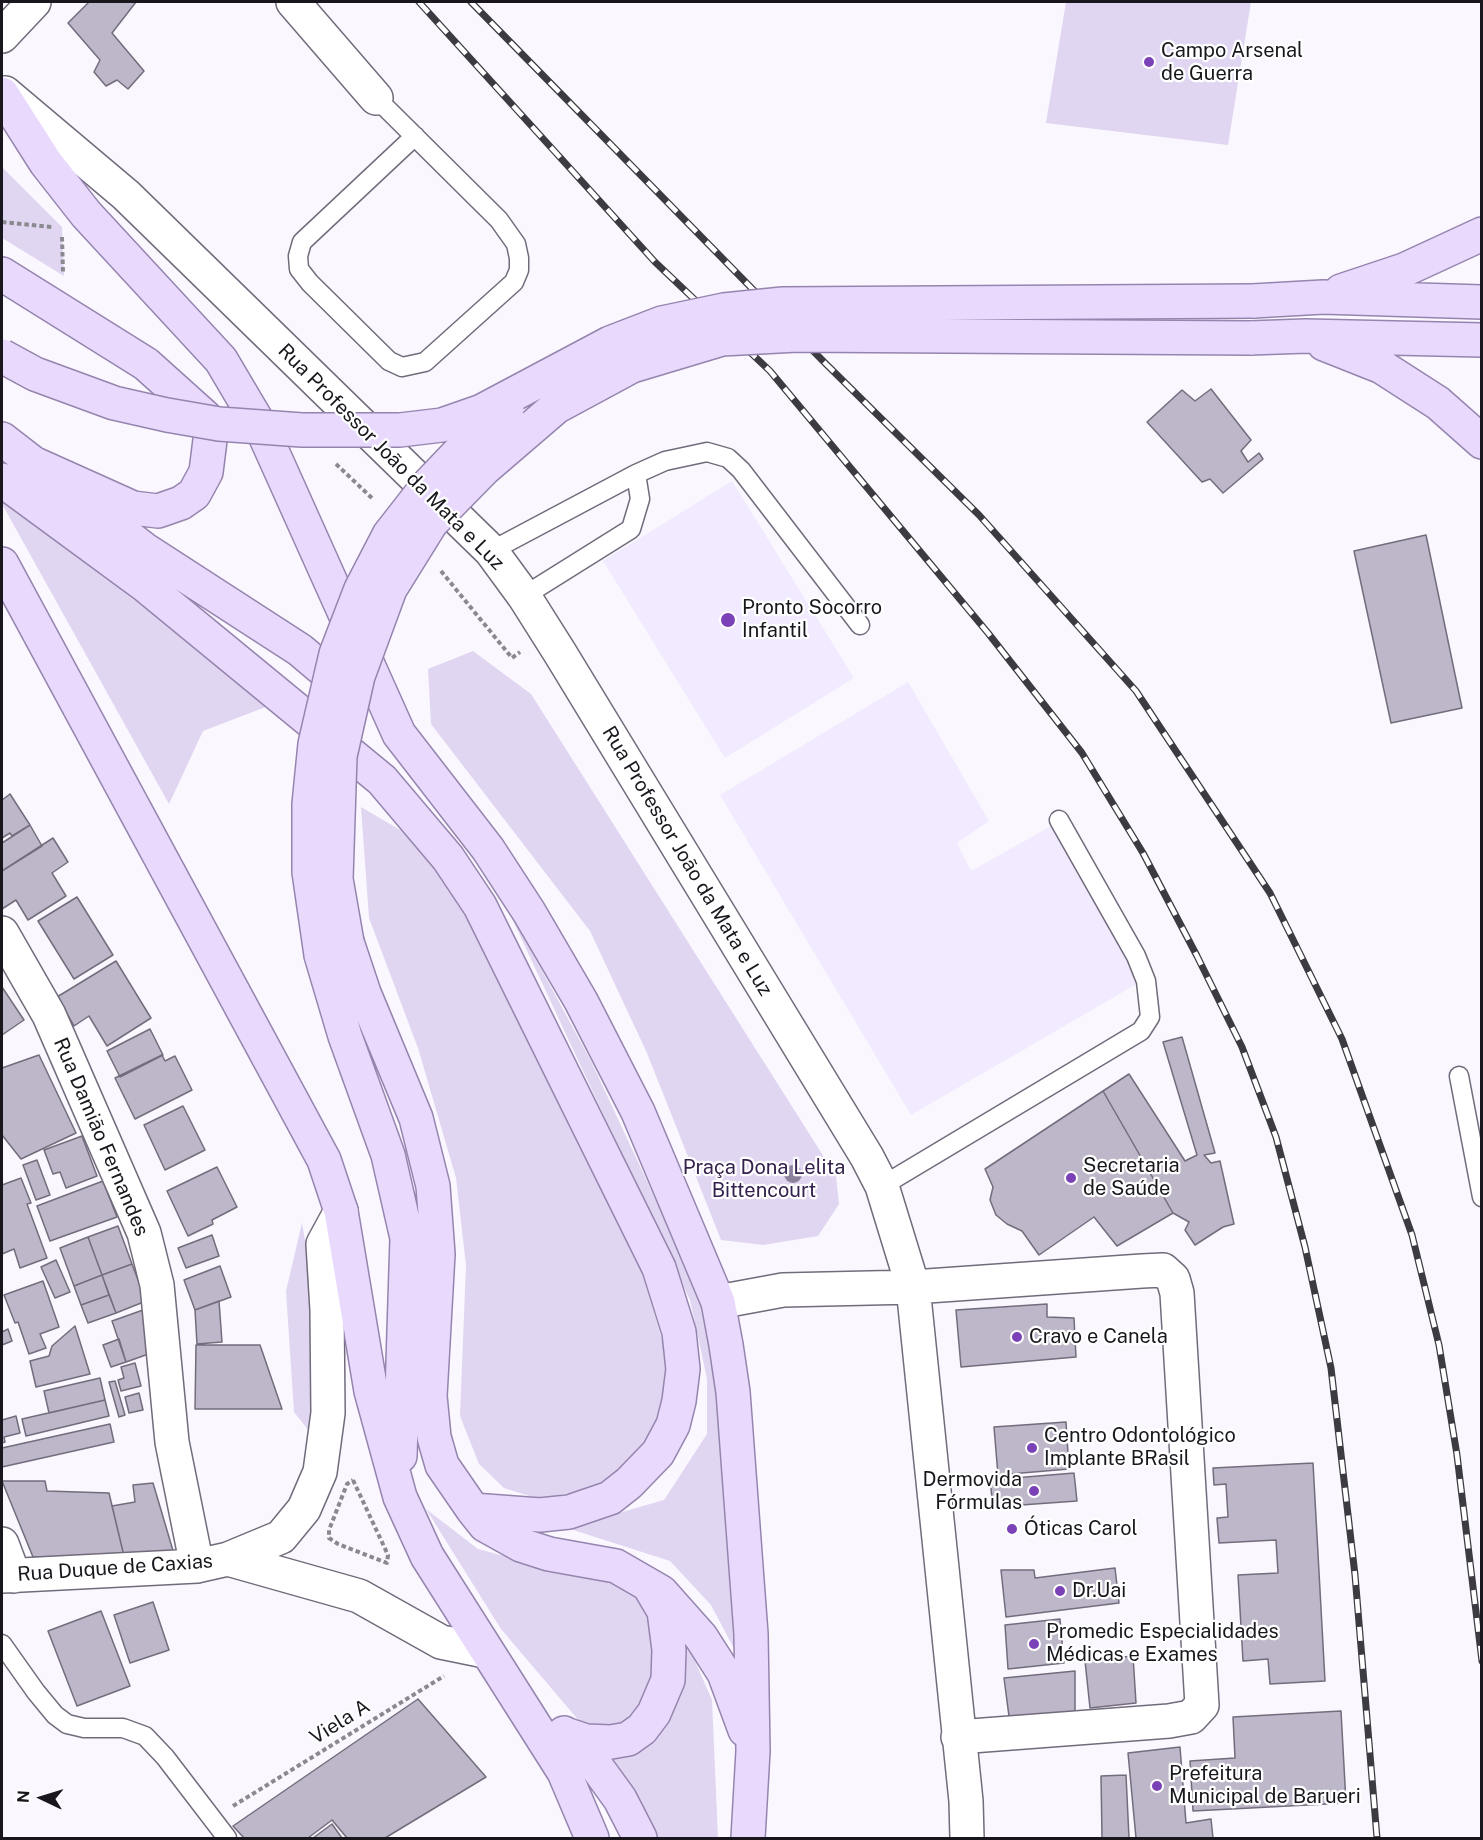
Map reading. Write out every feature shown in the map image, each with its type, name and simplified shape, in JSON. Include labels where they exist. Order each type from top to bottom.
[{"type":"main road","points":[[2,92],[46,163],[86,214],[221,360],[263,431],[399,734]]},
{"type":"main road","points":[[1323,297],[1404,270],[1482,234]]},
{"type":"main road","points":[[2,274],[146,364],[205,417],[211,432],[206,472],[194,494],[181,503],[158,511],[133,508],[35,464]]},
{"type":"main road","points":[[2,356],[35,374],[114,403],[219,424],[302,430],[400,430],[442,425],[482,411],[533,386],[570,363],[610,343],[662,324],[724,310],[783,304],[1253,301],[1323,297],[1482,302]]},
{"type":"main road","points":[[400,1497],[407,1238],[388,1155],[345,1036],[334,948],[336,879],[340,756],[358,676],[390,589],[431,523],[485,468],[556,407],[632,366],[722,339],[797,336],[1250,338],[1306,336],[1482,340]]},
{"type":"main road","points":[[1306,336],[1382,367],[1438,403],[1482,442]]},
{"type":"main road","points":[[533,386],[456,455],[428,485],[389,535],[361,589],[336,654],[315,744],[309,804],[309,872],[334,948],[364,993],[416,1118],[433,1186],[438,1254],[430,1396],[434,1437],[442,1465],[458,1491],[485,1525],[521,1545],[549,1554],[616,1566],[661,1592],[679,1610],[723,1673],[753,1751]]},
{"type":"main road","points":[[2,439],[144,549],[300,650],[399,734],[488,849],[529,912],[581,1001],[638,1112],[718,1302],[733,1392],[751,1634],[753,1751],[748,1839]]},
{"type":"main road","points":[[2,480],[146,586],[292,704],[382,780],[422,825],[480,906],[659,1268],[679,1332],[683,1369],[680,1401],[673,1425],[658,1453],[629,1483],[610,1498],[569,1512],[540,1515],[473,1510]]},
{"type":"main road","points":[[6,575],[324,1160],[340,1211],[371,1391],[400,1497],[427,1556],[485,1651],[564,1772],[588,1829]]},
{"type":"main road","points":[[568,1735],[602,1742],[628,1739],[642,1729],[654,1713],[668,1680],[669,1650],[664,1611],[646,1582]]},
{"type":"main road","points":[[520,1704],[568,1735],[591,1759],[620,1799],[640,1839]]},
{"type":"main road","points":[[750,1794],[756,1839]]},
{"type":"street","points":[[2,36],[34,2]]},
{"type":"street","points":[[293,2],[376,98]]},
{"type":"street","name":"Rua Professor João da Mata e Luz","points":[[2,92],[126,195],[492,551],[524,596],[796,1040],[882,1186],[913,1287],[966,1801],[967,1839]]},
{"type":"street","name":"Rua Damião Fernandes","points":[[2,933],[49,1015],[144,1233],[156,1285],[172,1442],[213,1563]]},
{"type":"street","name":"Rua Duque de Caxias","points":[[213,1563],[281,1537],[304,1509],[320,1472],[328,1413],[323,1244],[340,1211]]},
{"type":"street","points":[[718,1302],[783,1290],[913,1287],[1163,1270],[1173,1279],[1177,1293],[1202,1705],[1191,1717],[1169,1721],[958,1737]]},
{"type":"street","points":[[2,1544],[8,1576]]},
{"type":"street","name":"Rua Duque de Caxias","points":[[8,1576],[213,1563],[359,1596],[441,1642],[485,1651]]},
{"type":"lane","points":[[376,98],[415,136],[499,220],[516,243],[519,270],[514,282],[425,362],[402,367],[389,361],[310,283],[299,269],[298,256],[302,242],[415,136]]},
{"type":"lane","points":[[492,551],[664,461],[707,452],[728,458],[741,470],[860,625]]},
{"type":"lane","points":[[524,596],[631,529],[640,499],[636,474]]},
{"type":"lane","points":[[882,1186],[1142,1031],[1150,1017],[1146,981],[1136,956],[1059,820]]},
{"type":"lane","points":[[1459,1076],[1482,1197]]},
{"type":"lane","points":[[2,1644],[36,1692],[55,1715],[67,1724],[84,1728],[123,1728],[145,1736],[165,1757],[227,1839]]},
{"type":"path","points":[[2,222],[62,227],[64,276]]},
{"type":"path","points":[[353,1480],[360,1491],[388,1555],[387,1563],[338,1544],[329,1538],[329,1530],[347,1484],[353,1480]]},
{"type":"path","name":"Viela A","points":[[212,1819],[485,1651]]},
{"type":"shaded area","name":"Pronto Socorro Infantil","points":[[732,481],[854,678],[725,758],[603,561]]},
{"type":"shaded area","points":[[908,682],[989,821],[957,843],[971,871],[1053,825],[1140,982],[911,1115],[720,795]]},
{"type":"green space","name":"Campo Arsenal de Guerra","points":[[1066,2],[1251,2],[1228,145],[1046,123]]},
{"type":"green space","points":[[2,167],[62,227],[64,276],[2,238]]},
{"type":"green space","points":[[2,498],[271,705],[203,731],[169,804],[2,504]]},
{"type":"green space","name":"Praça Dona Lelita Bittencourt","points":[[473,651],[531,694],[836,1176],[839,1204],[818,1236],[763,1245],[721,1240],[647,1053],[590,931],[431,724],[428,669]]},
{"type":"green space","points":[[361,807],[412,837],[490,949],[641,1269],[669,1363],[661,1422],[632,1464],[590,1489],[539,1499],[504,1488],[479,1464],[460,1416],[466,1265],[456,1178],[418,1048],[369,918]]},
{"type":"green space","points":[[500,893],[591,1061],[708,1312],[720,1397],[740,1660],[711,1605],[670,1561],[567,1528],[664,1500],[707,1434],[707,1379],[690,1300]]},
{"type":"green space","points":[[302,1223],[312,1280],[313,1436],[294,1412],[286,1291]]},
{"type":"green space","points":[[426,1509],[478,1549],[523,1561],[601,1576],[656,1609],[692,1654],[712,1700],[718,1838],[658,1838],[597,1742],[501,1629]]},
{"type":"building","points":[[89,2],[136,2],[112,33],[144,71],[128,89],[117,80],[106,86],[94,72],[100,60],[68,23]]},
{"type":"building","points":[[1211,389],[1251,440],[1241,451],[1248,462],[1259,453],[1263,459],[1223,493],[1210,479],[1202,482],[1147,422],[1182,390],[1195,401]]},
{"type":"building","points":[[1426,535],[1462,708],[1391,723],[1354,551]]},
{"type":"building","points":[[10,794],[30,825],[12,836],[10,833],[2,838],[2,800]]},
{"type":"building","points":[[30,825],[42,846],[2,871],[2,843]]},
{"type":"building","points":[[53,838],[68,862],[52,873],[66,896],[28,920],[16,900],[2,909],[2,871]]},
{"type":"building","points":[[77,897],[113,955],[74,979],[38,921]]},
{"type":"building","points":[[116,961],[151,1018],[107,1046],[89,1016],[74,1026],[57,997]]},
{"type":"building","points":[[2,987],[24,1020],[2,1035]]},
{"type":"building","points":[[150,1029],[163,1055],[120,1077],[107,1051]]},
{"type":"building","points":[[1182,1037],[1215,1153],[1204,1155],[1211,1163],[1220,1161],[1234,1224],[1223,1227],[1195,1245],[1185,1230],[1189,1222],[1173,1213],[1103,1091],[1129,1074],[1185,1161],[1197,1155],[1163,1042]]},
{"type":"building","points":[[39,1055],[76,1133],[21,1159],[2,1135],[2,1068]]},
{"type":"building","points":[[162,1055],[165,1061],[175,1056],[192,1090],[135,1119],[115,1078]]},
{"type":"building","name":"Secretaria de Saúde","points":[[1103,1091],[1173,1213],[1117,1246],[1094,1217],[1039,1255],[1022,1231],[1007,1224],[996,1215],[990,1200],[993,1187],[985,1169]]},
{"type":"building","points":[[183,1106],[205,1150],[165,1170],[144,1125]]},
{"type":"building","points":[[82,1136],[97,1176],[66,1188],[60,1172],[53,1174],[44,1150]]},
{"type":"building","points":[[37,1160],[50,1195],[36,1200],[23,1165]]},
{"type":"building","points":[[217,1167],[237,1207],[212,1220],[213,1224],[188,1236],[167,1191]]},
{"type":"building","points":[[21,1178],[31,1203],[27,1204],[47,1258],[20,1268],[14,1249],[2,1254],[2,1185]]},
{"type":"building","points":[[103,1181],[117,1217],[50,1241],[37,1206]]},
{"type":"building","points":[[118,1226],[132,1264],[102,1275],[88,1237]]},
{"type":"building","points":[[212,1235],[219,1256],[186,1268],[178,1248]]},
{"type":"building","points":[[88,1237],[102,1275],[74,1286],[60,1248]]},
{"type":"building","points":[[56,1260],[70,1292],[55,1298],[41,1267]]},
{"type":"building","points":[[132,1264],[146,1301],[116,1313],[102,1275]]},
{"type":"building","points":[[220,1266],[231,1297],[195,1310],[184,1280]]},
{"type":"building","points":[[102,1275],[109,1295],[81,1305],[74,1286]]},
{"type":"building","points":[[43,1281],[59,1327],[40,1334],[46,1348],[29,1354],[18,1322],[15,1323],[4,1295]]},
{"type":"building","points":[[109,1295],[116,1313],[88,1323],[81,1305]]},
{"type":"building","points":[[219,1301],[222,1342],[197,1344],[195,1310]]},
{"type":"building","name":"Cravo e Canela","points":[[1047,1304],[1047,1317],[1074,1318],[1076,1357],[961,1367],[956,1310]]},
{"type":"building","points":[[143,1310],[157,1351],[126,1362],[112,1321]]},
{"type":"building","points":[[75,1326],[90,1374],[36,1387],[30,1361],[49,1356],[52,1346]]},
{"type":"building","points":[[8,1329],[12,1341],[2,1345],[2,1332]]},
{"type":"building","points":[[119,1339],[126,1362],[111,1367],[103,1345]]},
{"type":"building","points":[[196,1345],[260,1345],[282,1409],[195,1409]]},
{"type":"building","points":[[135,1363],[141,1386],[121,1391],[118,1380],[124,1378],[121,1367]]},
{"type":"building","points":[[100,1378],[105,1400],[49,1413],[44,1391]]},
{"type":"building","points":[[115,1381],[125,1415],[119,1417],[109,1382]]},
{"type":"building","points":[[139,1393],[143,1410],[129,1413],[125,1397]]},
{"type":"building","points":[[105,1400],[109,1416],[26,1436],[22,1419]]},
{"type":"building","points":[[16,1416],[20,1433],[4,1437],[5,1442],[2,1443],[2,1420]]},
{"type":"building","name":"Centro Odontológico Implante BRasil","points":[[1066,1422],[1069,1469],[998,1475],[994,1427]]},
{"type":"building","points":[[110,1424],[114,1442],[2,1467],[2,1448]]},
{"type":"building","points":[[1313,1463],[1325,1681],[1270,1684],[1268,1659],[1243,1661],[1238,1575],[1278,1573],[1276,1540],[1219,1543],[1217,1518],[1228,1517],[1226,1484],[1214,1485],[1213,1468]]},
{"type":"building","name":"Dermovida Fórmulas","points":[[1074,1473],[1077,1501],[993,1507],[990,1480]]},
{"type":"building","points":[[2,1481],[45,1481],[47,1491],[109,1493],[124,1556],[33,1557]]},
{"type":"building","points":[[153,1483],[174,1554],[124,1556],[112,1506],[135,1502],[133,1485]]},
{"type":"building","name":"Dr.Uai","points":[[1115,1568],[1119,1603],[1006,1617],[1001,1570],[1034,1570],[1035,1578]]},
{"type":"building","points":[[153,1602],[169,1650],[130,1663],[114,1615]]},
{"type":"building","points":[[101,1611],[130,1686],[77,1706],[48,1631]]},
{"type":"building","name":"Promedic Especialidades Médicas e Exames","points":[[1060,1619],[1064,1663],[1008,1669],[1005,1625]]},
{"type":"building","points":[[1133,1656],[1136,1703],[1090,1708],[1085,1661]]},
{"type":"building","points":[[1075,1671],[1075,1717],[1010,1724],[1004,1678]]},
{"type":"building","points":[[418,1699],[486,1777],[385,1838],[347,1838],[332,1820],[308,1838],[244,1838],[233,1826]]},
{"type":"building","points":[[1341,1711],[1346,1803],[1193,1811],[1190,1761],[1235,1758],[1233,1717]]},
{"type":"building","name":"Prefeitura Municipal de Barueri","points":[[1180,1747],[1186,1823],[1211,1819],[1213,1838],[1136,1838],[1128,1753]]},
{"type":"building","points":[[1126,1775],[1129,1838],[1102,1838],[1101,1776]]},
{"type":"building","points":[[332,1824],[342,1838],[313,1838]]},
{"type":"railway","points":[[419,2],[655,262],[770,371],[988,633],[1082,753],[1143,853],[1197,956],[1242,1047],[1276,1137],[1305,1247],[1331,1368],[1355,1575],[1377,1838]]},
{"type":"railway","points":[[471,2],[826,364],[979,515],[1136,691],[1270,893],[1342,1039],[1412,1235],[1439,1345],[1457,1455],[1482,1661]]},
{"type":"place","name":"Campo Arsenal de Guerra","points":[[1149,62]]},
{"type":"place","name":"Pronto Socorro Infantil","points":[[728,620]]},
{"type":"place","name":"Secretaria de Saúde","points":[[1071,1178]]},
{"type":"place","name":"Cravo e Canela","points":[[1017,1337]]},
{"type":"place","name":"Centro Odontológico Implante BRasil","points":[[1032,1448]]},
{"type":"place","name":"Dermovida Fórmulas","points":[[1034,1491]]},
{"type":"place","name":"Óticas Carol","points":[[1012,1529]]},
{"type":"place","name":"Dr.Uai","points":[[1060,1591]]},
{"type":"place","name":"Promedic Especialidades Médicas e Exames","points":[[1034,1644]]},
{"type":"place","name":"Prefeitura Municipal de Barueri","points":[[1157,1786]]}]
